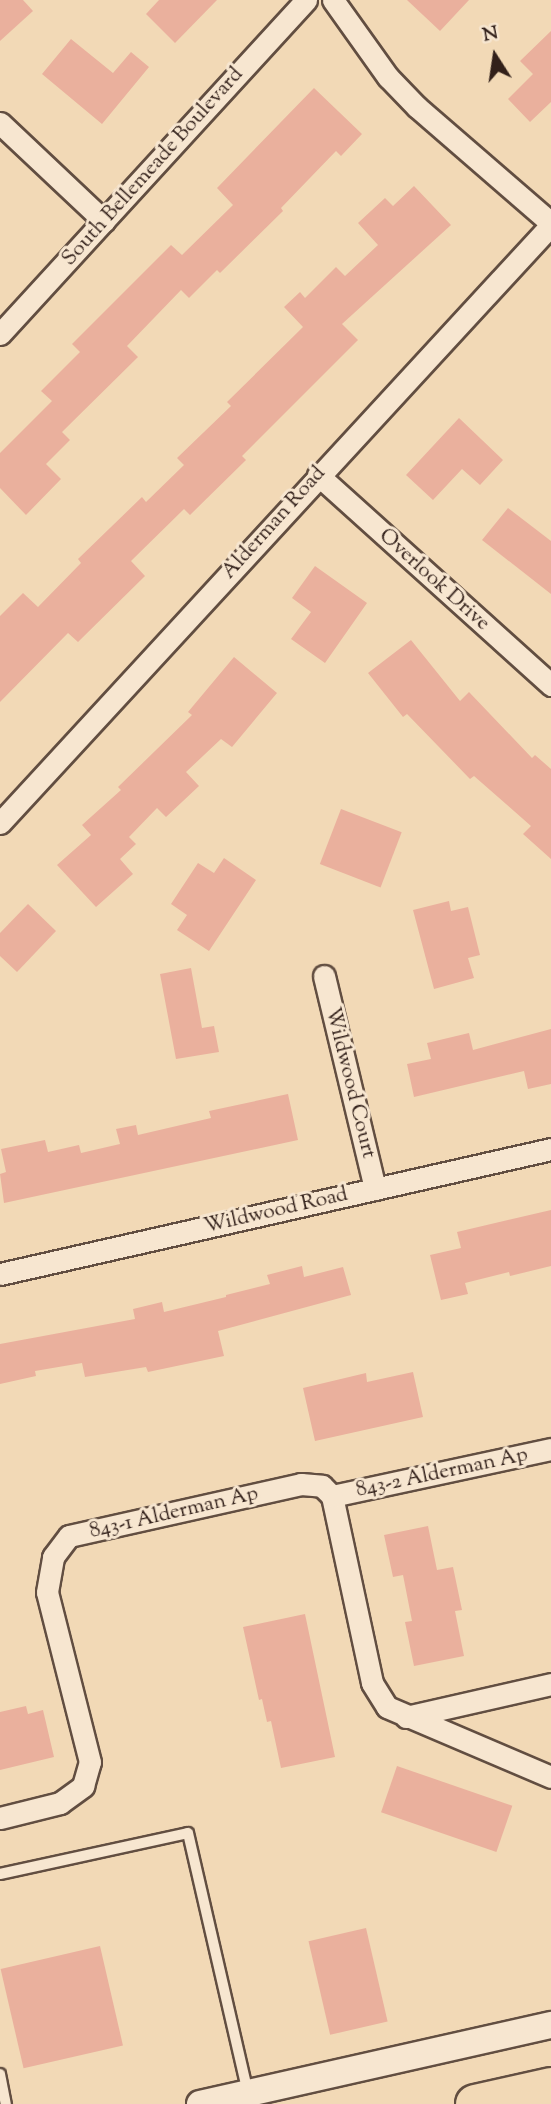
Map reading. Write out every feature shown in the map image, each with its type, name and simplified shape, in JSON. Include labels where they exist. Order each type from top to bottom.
[{"type":"highway","points":[[475,2104],[551,2087]]},
{"type":"street","name":"South Bellemeade Boulevard","points":[[0,334],[306,0]]},
{"type":"street","points":[[333,0],[388,77],[417,107],[551,224]]},
{"type":"street","points":[[0,123],[104,221]]},
{"type":"street","name":"Alderman Road","points":[[0,823],[551,224]]},
{"type":"street","name":"Overlook Drive","points":[[318,475],[551,685]]},
{"type":"street","name":"Wildwood Court","points":[[324,976],[375,1189]]},
{"type":"street","name":"Wildwood Road","points":[[0,1274],[551,1149]]},
{"type":"street","name":"843-2 Alderman Ap","points":[[332,1496],[551,1449]]},
{"type":"street","name":"843-1 Alderman Ap","points":[[0,1818],[61,1803],[83,1786],[90,1762],[47,1592],[53,1557],[69,1536],[301,1484],[322,1486],[332,1496]]},
{"type":"street","points":[[332,1496],[372,1683],[387,1707],[551,1777]]},
{"type":"street","points":[[407,1717],[551,1685]]},
{"type":"street","points":[[200,2104],[551,2025]]},
{"type":"lane","points":[[0,1874],[188,1833],[248,2093]]},
{"type":"lane","points":[[0,2074],[6,2104]]},
{"type":"building","points":[[0,0],[23,0],[33,11],[0,41]]},
{"type":"building","points":[[159,0],[217,0],[175,43],[146,14]]},
{"type":"building","points":[[407,0],[469,0],[440,31]]},
{"type":"building","points":[[551,31],[551,102],[530,122],[508,99],[533,74],[520,61]]},
{"type":"building","points":[[71,39],[113,73],[131,52],[149,67],[102,124],[42,74]]},
{"type":"building","points":[[314,88],[362,134],[341,156],[336,151],[281,208],[283,211],[220,273],[217,270],[189,298],[181,290],[127,346],[138,357],[62,432],[70,440],[46,464],[61,479],[26,515],[0,488],[0,453],[52,401],[41,391],[80,352],[72,344],[171,245],[182,255],[233,205],[217,188]]},
{"type":"building","points":[[414,186],[451,225],[342,324],[358,340],[242,456],[246,460],[190,515],[184,509],[131,561],[145,576],[78,642],[68,633],[0,702],[0,616],[23,593],[38,607],[81,563],[78,559],[142,497],[146,502],[184,465],[177,458],[231,406],[227,402],[303,327],[284,307],[300,292],[305,298],[336,267],[345,276],[378,245],[358,223],[385,198],[393,206]]},
{"type":"building","points":[[459,418],[503,460],[480,485],[462,469],[433,500],[406,475]]},
{"type":"building","points":[[508,508],[551,541],[551,594],[482,540]]},
{"type":"building","points":[[315,566],[367,603],[325,663],[291,639],[311,612],[292,598]]},
{"type":"building","points":[[411,640],[460,701],[469,692],[532,758],[535,755],[551,769],[551,859],[523,834],[531,826],[474,776],[470,779],[407,714],[403,717],[368,673]]},
{"type":"building","points":[[234,657],[277,693],[232,747],[221,739],[186,772],[199,786],[166,817],[157,808],[129,837],[136,844],[120,859],[133,874],[96,907],[57,865],[91,835],[82,825],[121,790],[118,787],[192,715],[188,712]]},
{"type":"building","points":[[341,809],[402,832],[381,887],[320,864]]},
{"type":"building","points":[[224,858],[256,880],[209,951],[177,930],[187,915],[171,904],[198,863],[214,873]]},
{"type":"building","points":[[449,901],[451,911],[468,907],[480,955],[468,958],[474,978],[434,989],[413,910]]},
{"type":"building","points":[[28,904],[56,931],[17,972],[0,956],[0,933]]},
{"type":"building","points":[[191,968],[202,1028],[214,1026],[219,1052],[176,1059],[160,974]]},
{"type":"building","points":[[551,1029],[551,1084],[528,1089],[524,1071],[414,1097],[407,1064],[431,1059],[427,1043],[469,1033],[473,1050]]},
{"type":"building","points":[[288,1094],[298,1140],[4,1203],[0,1174],[6,1172],[1,1149],[45,1140],[48,1152],[79,1145],[81,1153],[120,1144],[116,1129],[136,1125],[138,1135],[211,1118],[209,1111]]},
{"type":"building","points":[[551,1210],[551,1266],[510,1276],[509,1272],[465,1283],[468,1294],[441,1300],[430,1255],[461,1248],[457,1232]]},
{"type":"building","points":[[302,1266],[304,1277],[343,1267],[351,1295],[218,1331],[224,1356],[148,1372],[146,1367],[85,1377],[82,1363],[35,1371],[36,1376],[0,1384],[0,1344],[135,1319],[133,1309],[162,1302],[164,1312],[226,1297],[270,1284],[267,1275]]},
{"type":"building","points":[[413,1372],[423,1417],[315,1441],[303,1388],[366,1373],[367,1382]]},
{"type":"building","points":[[428,1526],[437,1570],[453,1567],[462,1610],[455,1611],[464,1656],[414,1666],[405,1622],[412,1621],[403,1575],[393,1577],[384,1535]]},
{"type":"building","points":[[305,1614],[335,1757],[281,1768],[271,1721],[267,1722],[262,1699],[259,1700],[243,1627]]},
{"type":"building","points":[[26,1706],[28,1714],[43,1710],[54,1757],[0,1770],[0,1712]]},
{"type":"building","points":[[397,1766],[512,1806],[496,1852],[381,1812]]},
{"type":"building","points":[[366,1928],[388,2022],[330,2035],[309,1941]]},
{"type":"building","points":[[100,1946],[123,2045],[24,2068],[1,1969]]}]
